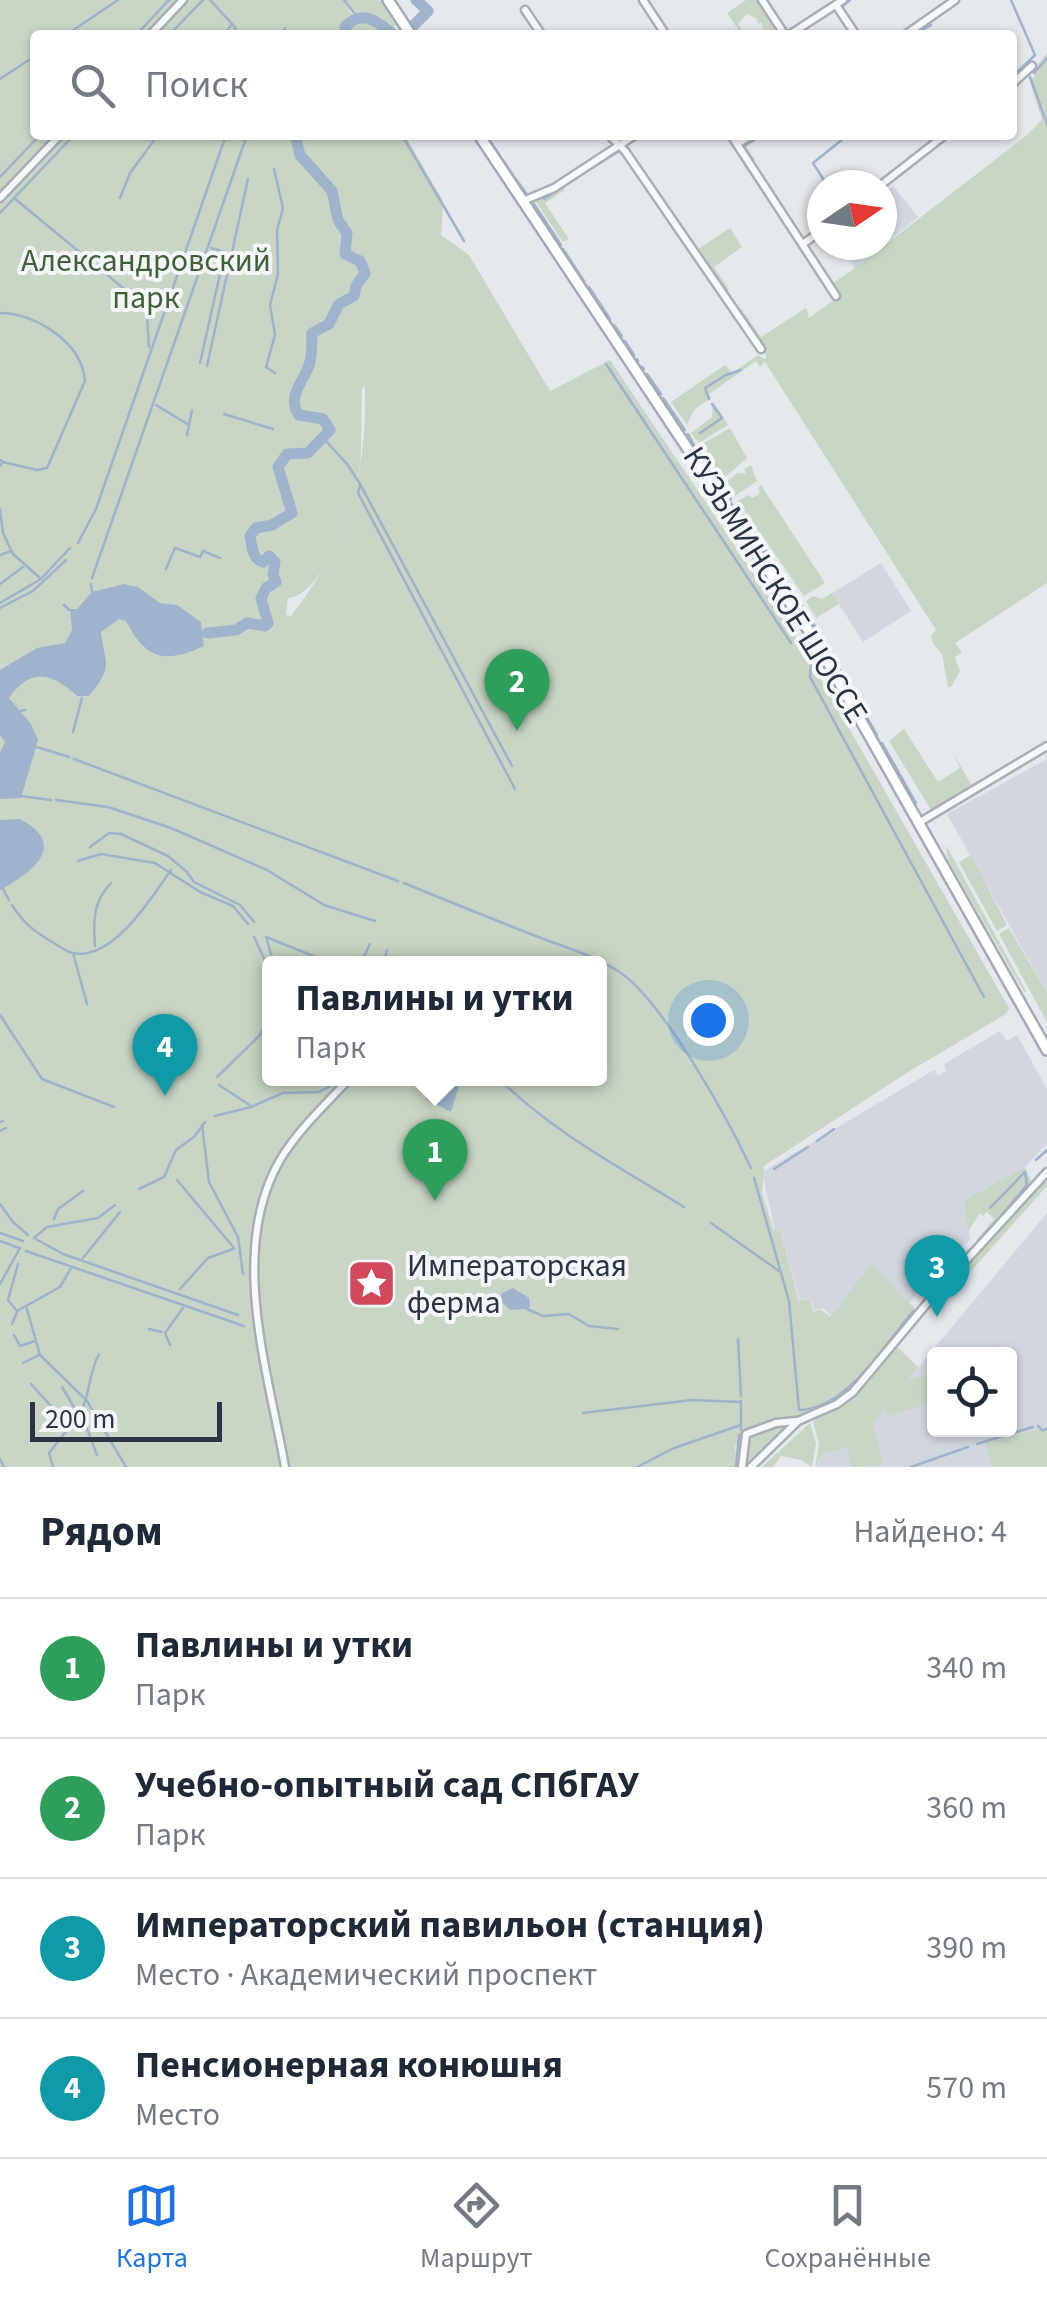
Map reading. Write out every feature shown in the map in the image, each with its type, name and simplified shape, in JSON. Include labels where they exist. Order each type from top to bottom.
[{"type":"main road","points":[[388,0],[408,30]]},
{"type":"main road","name":"КУЗЬМИНСКОЕ ШОССЕ","points":[[482,140],[803,620],[1047,1050]]},
{"type":"street","points":[[155,30],[184,0]]},
{"type":"street","points":[[643,0],[663,30]]},
{"type":"street","points":[[762,0],[783,30]]},
{"type":"street","points":[[912,30],[955,0]]},
{"type":"street","points":[[795,30],[839,2],[853,30]]},
{"type":"street","points":[[526,10],[539,30]]},
{"type":"street","points":[[1017,80],[1032,66]]},
{"type":"street","points":[[0,198],[55,140]]},
{"type":"street","points":[[614,140],[761,350]]},
{"type":"street","points":[[524,201],[554,188],[628,140]]},
{"type":"street","points":[[734,140],[836,296]]},
{"type":"street","points":[[737,144],[744,140]]},
{"type":"street","points":[[929,140],[932,144]]},
{"type":"street","points":[[897,172],[938,140]]},
{"type":"street","points":[[803,244],[807,241]]},
{"type":"street","points":[[920,822],[1047,746]]},
{"type":"street","points":[[285,1467],[256,1302],[256,1224],[264,1193],[283,1155],[343,1086]]},
{"type":"street","points":[[751,1467],[798,1421],[837,1404],[853,1392],[921,1310],[1047,1172]]},
{"type":"street","points":[[742,1467],[746,1434],[788,1420],[798,1421]]},
{"type":"shaded area","points":[[897,191],[918,217],[897,234]]},
{"type":"shaded area","points":[[881,563],[911,611],[863,642],[832,593]]},
{"type":"shaded area","points":[[1047,759],[1047,993],[947,814]]},
{"type":"shaded area","points":[[1000,1031],[1007,1041],[1017,1035],[1047,1089],[1047,1144],[1025,1167],[964,1200],[970,1240],[826,1396],[812,1344],[831,1316],[823,1308],[814,1311],[810,1298],[800,1301],[780,1230],[775,1231],[762,1172],[934,1070],[938,1076],[946,1071],[944,1064]]},
{"type":"shaded area","points":[[1047,1213],[1047,1467],[816,1467],[822,1455],[847,1446],[927,1357],[927,1437],[1017,1437],[1017,1347],[935,1347]]},
{"type":"green space","points":[[0,0],[177,0],[149,30],[30,30],[30,140],[49,140],[0,192]]},
{"type":"green space","points":[[189,0],[343,0],[353,16],[343,30],[161,30]]},
{"type":"green space","points":[[346,0],[380,0],[396,25],[391,29],[374,17],[357,16]]},
{"type":"green space","points":[[746,0],[761,0],[778,30],[764,30],[761,22],[759,25],[756,18],[747,14],[738,24],[742,30],[739,30],[727,13]]},
{"type":"green space","points":[[354,21],[377,23],[386,30],[347,30]]},
{"type":"green space","points":[[1047,53],[1047,583],[955,643],[962,652],[955,657],[960,671],[948,687],[942,654],[931,635],[936,630],[765,362],[760,367],[756,361],[709,394],[711,398],[694,410],[687,425],[671,402],[725,365],[732,373],[758,355],[767,357],[767,346],[762,346],[739,312],[741,308],[761,337],[806,308],[809,318],[838,297],[828,279],[833,283],[865,260],[897,260],[897,236],[1042,120],[1029,78],[1035,77],[1034,69]]},
{"type":"green space","name":"Александровский парк","points":[[61,140],[294,140],[296,151],[327,188],[337,208],[331,188],[305,155],[299,140],[408,140],[443,201],[441,235],[469,255],[550,391],[610,360],[802,646],[1009,1008],[1006,1014],[908,1072],[764,1166],[762,1193],[774,1231],[780,1230],[799,1301],[810,1299],[813,1312],[821,1310],[831,1317],[871,1264],[917,1310],[869,1370],[837,1400],[804,1415],[745,1429],[735,1446],[737,1467],[288,1467],[261,1315],[260,1238],[267,1201],[286,1156],[343,1090],[279,1157],[262,1188],[254,1225],[254,1308],[281,1467],[0,1467],[0,204]],"holes":[[[365,387],[365,420],[360,462],[362,388]],[[325,565],[291,616],[286,615],[288,598],[301,593]]]},
{"type":"green space","points":[[563,186],[565,190],[545,203],[569,239],[563,242],[535,200]]},
{"type":"green space","points":[[730,228],[742,247],[714,267],[729,290],[724,292],[695,251]]},
{"type":"green space","points":[[713,401],[728,425],[699,443],[691,433],[712,417]]},
{"type":"green space","points":[[730,428],[747,458],[724,478],[700,445]]},
{"type":"green space","points":[[751,465],[757,481],[735,496],[727,481],[738,473],[746,474],[744,469]]},
{"type":"green space","points":[[761,485],[825,583],[804,596],[738,501],[748,495],[753,498],[760,493]]},
{"type":"green space","points":[[832,593],[839,604],[816,618],[806,601]]},
{"type":"green space","points":[[904,729],[938,782],[960,768],[953,753],[972,786],[931,810],[889,741]]},
{"type":"green space","points":[[946,845],[1026,991],[948,860]]},
{"type":"green space","points":[[971,855],[1007,925],[997,931],[959,862]]},
{"type":"green space","points":[[1009,928],[1047,993],[1047,1022],[999,934]]},
{"type":"green space","points":[[1025,1167],[1029,1186],[978,1243],[994,1219],[987,1212],[983,1216],[980,1213],[968,1232],[964,1200]]},
{"type":"green space","points":[[1047,1178],[1047,1186],[953,1287],[953,1281]]},
{"type":"green space","points":[[897,1347],[918,1367],[908,1380],[927,1374],[927,1404],[889,1416],[885,1407],[873,1423],[883,1464],[852,1467],[847,1447],[822,1455],[815,1467],[819,1445],[813,1421],[853,1400]]},
{"type":"green space","points":[[810,1423],[816,1444],[812,1467],[781,1456],[773,1467],[762,1467]]},
{"type":"green space","points":[[780,1425],[785,1429],[745,1464],[751,1436]]},
{"type":"green space","points":[[1047,1428],[1047,1467],[992,1467],[986,1443]]},
{"type":"water","points":[[123,584],[138,587],[160,603],[177,605],[201,622],[204,646],[178,655],[158,655],[141,644],[126,621],[119,619],[101,632],[105,671],[89,696],[77,696],[50,678],[25,681],[9,698],[31,724],[38,740],[21,798],[0,799],[0,753],[5,742],[0,735],[0,670],[37,648],[65,643],[72,630],[70,609],[77,609],[92,592]]},
{"type":"water","points":[[20,819],[35,829],[44,849],[33,868],[0,890],[0,820]]},
{"type":"water","points":[[459,1086],[451,1112],[426,1099],[425,1089]]},
{"type":"water","points":[[513,1288],[529,1298],[527,1309],[510,1310],[499,1300],[502,1293]]},
{"type":"waterway","points":[[73,30],[118,0]]},
{"type":"waterway","points":[[141,30],[169,0]]},
{"type":"waterway","points":[[174,30],[203,0]]},
{"type":"waterway","points":[[210,0],[236,30]]},
{"type":"waterway","points":[[344,0],[358,18]]},
{"type":"waterway","points":[[409,30],[428,11],[416,0]]},
{"type":"waterway","points":[[842,7],[850,0]]},
{"type":"waterway","points":[[1011,0],[1035,55],[1017,72]]},
{"type":"waterway","points":[[821,19],[835,10]]},
{"type":"waterway","points":[[346,30],[358,18],[376,22],[387,30]]},
{"type":"waterway","points":[[811,25],[816,22]]},
{"type":"waterway","points":[[228,30],[231,25]]},
{"type":"waterway","points":[[922,30],[931,25]]},
{"type":"waterway","points":[[1034,73],[1047,58]]},
{"type":"waterway","points":[[0,79],[30,59]]},
{"type":"waterway","points":[[1030,77],[1047,124]]},
{"type":"waterway","points":[[0,177],[35,140]]},
{"type":"waterway","points":[[0,213],[69,140]]},
{"type":"waterway","points":[[120,198],[130,173],[154,140]]},
{"type":"waterway","points":[[78,543],[96,509],[224,140]]},
{"type":"waterway","points":[[92,578],[245,140]]},
{"type":"waterway","points":[[207,633],[236,630],[247,623],[268,623],[261,598],[266,588],[276,582],[275,562],[269,556],[263,562],[257,558],[250,536],[256,528],[272,525],[292,513],[278,467],[287,454],[308,453],[330,430],[323,419],[299,415],[295,395],[310,362],[312,333],[329,324],[339,304],[354,296],[365,273],[360,261],[345,254],[347,233],[338,220],[332,191],[300,155],[296,140]]},
{"type":"waterway","points":[[405,140],[464,241]]},
{"type":"waterway","points":[[489,140],[499,154]]},
{"type":"waterway","points":[[743,147],[754,140]]},
{"type":"waterway","points":[[817,170],[813,163],[842,140]]},
{"type":"waterway","points":[[745,148],[753,160]]},
{"type":"waterway","points":[[593,167],[621,150]]},
{"type":"waterway","points":[[503,160],[512,174]]},
{"type":"waterway","points":[[274,169],[283,208],[277,230],[278,274],[270,305],[275,335],[266,367],[275,373]]},
{"type":"waterway","points":[[569,183],[587,171]]},
{"type":"waterway","points":[[515,178],[526,193]]},
{"type":"waterway","points":[[207,366],[248,179]]},
{"type":"waterway","points":[[544,199],[563,187]]},
{"type":"waterway","points":[[14,198],[140,302],[147,314],[149,347]]},
{"type":"waterway","points":[[532,201],[561,245]]},
{"type":"waterway","points":[[200,363],[225,252],[211,248]]},
{"type":"waterway","points":[[563,249],[584,281]]},
{"type":"waterway","points":[[589,287],[610,319]]},
{"type":"waterway","points":[[0,313],[28,318],[54,332],[75,354],[85,381],[47,468],[37,470],[3,462]]},
{"type":"waterway","points":[[614,325],[622,336]]},
{"type":"waterway","points":[[625,341],[634,355]]},
{"type":"waterway","points":[[606,364],[791,643]]},
{"type":"waterway","points":[[709,399],[705,388],[741,370]]},
{"type":"waterway","points":[[647,374],[661,394]]},
{"type":"waterway","points":[[663,398],[685,430]]},
{"type":"waterway","points":[[700,433],[722,418],[712,404]]},
{"type":"waterway","points":[[156,405],[189,425]]},
{"type":"waterway","points":[[187,435],[192,410]]},
{"type":"waterway","points":[[224,414],[273,429]]},
{"type":"waterway","points":[[688,434],[694,445]]},
{"type":"waterway","points":[[324,439],[360,484],[512,766]]},
{"type":"waterway","points":[[697,449],[719,481]]},
{"type":"waterway","points":[[0,460],[0,466]]},
{"type":"waterway","points":[[360,485],[358,493],[515,789]]},
{"type":"waterway","points":[[722,485],[731,499]]},
{"type":"waterway","points":[[735,505],[750,528]]},
{"type":"waterway","points":[[0,509],[3,533],[13,554],[40,578]]},
{"type":"waterway","points":[[753,532],[756,537]]},
{"type":"waterway","points":[[763,547],[766,552]]},
{"type":"waterway","points":[[0,603],[41,579],[70,548]]},
{"type":"waterway","points":[[166,569],[175,548],[200,557],[203,551],[220,558]]},
{"type":"waterway","points":[[0,555],[11,551]]},
{"type":"waterway","points":[[769,556],[784,579]]},
{"type":"waterway","points":[[0,608],[33,591],[66,560]]},
{"type":"waterway","points":[[0,584],[23,567]]},
{"type":"waterway","points":[[787,583],[796,598]]},
{"type":"waterway","points":[[91,584],[92,592]]},
{"type":"waterway","points":[[64,605],[69,610]]},
{"type":"waterway","points":[[802,606],[816,628]]},
{"type":"waterway","points":[[820,635],[822,639]]},
{"type":"waterway","points":[[826,646],[877,735]]},
{"type":"waterway","points":[[807,653],[810,677],[984,997]]},
{"type":"waterway","points":[[73,732],[82,698]]},
{"type":"waterway","points":[[20,711],[25,710]]},
{"type":"waterway","points":[[882,743],[916,803]]},
{"type":"waterway","points":[[37,747],[69,757]]},
{"type":"waterway","points":[[74,759],[398,881]]},
{"type":"waterway","points":[[21,796],[51,800]]},
{"type":"waterway","points":[[56,800],[108,807],[171,828],[267,870],[324,905],[375,921]]},
{"type":"waterway","points":[[90,847],[109,833],[121,834],[168,856],[194,882],[240,905],[254,922]]},
{"type":"waterway","points":[[78,861],[101,854],[155,863],[200,892],[233,906],[248,924]]},
{"type":"waterway","points":[[12,905],[25,922],[46,938],[70,952],[88,953],[103,947],[130,925],[171,870]]},
{"type":"waterway","points":[[95,946],[96,912],[111,883]]},
{"type":"waterway","points":[[404,883],[590,956]]},
{"type":"waterway","points":[[3,889],[9,900]]},
{"type":"waterway","points":[[254,937],[263,956]]},
{"type":"waterway","points":[[266,937],[313,956]]},
{"type":"waterway","points":[[266,937],[272,956]]},
{"type":"waterway","points":[[364,956],[370,944]]},
{"type":"waterway","points":[[385,956],[387,950]]},
{"type":"waterway","points":[[73,953],[87,1004]]},
{"type":"waterway","points":[[607,965],[635,985],[673,1033],[727,1120],[751,1168]]},
{"type":"waterway","points":[[0,1015],[42,1079],[114,1107]]},
{"type":"waterway","points":[[217,1077],[262,1031]]},
{"type":"waterway","points":[[219,1085],[251,1106]]},
{"type":"waterway","points":[[215,1116],[251,1107],[283,1093],[319,1092],[330,1086]]},
{"type":"waterway","points":[[506,1086],[564,1132],[684,1207]]},
{"type":"waterway","points":[[139,1189],[164,1177],[176,1150],[194,1137],[205,1122]]},
{"type":"waterway","points":[[202,1125],[209,1182],[238,1237],[243,1274]]},
{"type":"waterway","points":[[0,1131],[6,1128]]},
{"type":"waterway","points":[[817,1141],[834,1129]]},
{"type":"waterway","points":[[774,1169],[808,1147]]},
{"type":"waterway","points":[[1036,1160],[1047,1150]]},
{"type":"waterway","points":[[994,1224],[1027,1185],[1025,1172]]},
{"type":"waterway","points":[[990,1208],[1024,1173]]},
{"type":"waterway","points":[[754,1178],[789,1301],[799,1410],[816,1407],[848,1387],[913,1311]]},
{"type":"waterway","points":[[177,1180],[234,1248]]},
{"type":"waterway","points":[[54,1219],[58,1209],[83,1191]]},
{"type":"waterway","points":[[0,1204],[28,1235]]},
{"type":"waterway","points":[[115,1205],[98,1218],[47,1227],[34,1238],[63,1254],[238,1315]]},
{"type":"waterway","points":[[83,1258],[120,1212]]},
{"type":"waterway","points":[[711,1223],[779,1271]]},
{"type":"waterway","points":[[978,1242],[990,1228]]},
{"type":"waterway","points":[[0,1233],[23,1241]]},
{"type":"waterway","points":[[0,1241],[11,1245]]},
{"type":"waterway","points":[[0,1284],[20,1248],[13,1246]]},
{"type":"waterway","points":[[958,1261],[974,1246]]},
{"type":"waterway","points":[[180,1289],[208,1258],[233,1249]]},
{"type":"waterway","points":[[26,1251],[244,1326]]},
{"type":"waterway","points":[[18,1264],[8,1300],[17,1311],[60,1287],[71,1268]]},
{"type":"waterway","points":[[931,1289],[951,1269]]},
{"type":"waterway","points":[[26,1306],[40,1355],[87,1401],[126,1467]]},
{"type":"waterway","points":[[170,1345],[165,1333],[183,1308]]},
{"type":"waterway","points":[[527,1309],[543,1316],[569,1314],[589,1326],[618,1329]]},
{"type":"waterway","points":[[12,1324],[17,1312]]},
{"type":"waterway","points":[[149,1329],[162,1332]]},
{"type":"waterway","points":[[14,1335],[20,1346],[35,1341]]},
{"type":"waterway","points":[[738,1339],[741,1396]]},
{"type":"waterway","points":[[75,1421],[84,1405],[99,1354]]},
{"type":"waterway","points":[[23,1363],[39,1355]]},
{"type":"waterway","points":[[31,1384],[70,1427]]},
{"type":"waterway","points":[[62,1387],[97,1455]]},
{"type":"waterway","points":[[583,1413],[692,1400],[741,1402]]},
{"type":"waterway","points":[[741,1401],[741,1430]]},
{"type":"waterway","points":[[53,1467],[49,1453],[71,1425]]},
{"type":"waterway","points":[[637,1467],[674,1448],[741,1425]]},
{"type":"waterway","points":[[1038,1426],[1047,1429]]},
{"type":"waterway","points":[[977,1444],[1033,1427]]},
{"type":"waterway","points":[[736,1467],[739,1435]]},
{"type":"waterway","points":[[911,1467],[968,1447]]},
{"type":"waterway","points":[[0,1459],[4,1467]]},
{"type":"place","name":"Учебно-опытный сад СПбГАУ","points":[[517,731]]},
{"type":"place","name":"Пенсионерная конюшня","points":[[165,1096]]},
{"type":"place","name":"Павлины и утки","points":[[435,1201]]},
{"type":"place","name":"Императорская ферма","points":[[372,1284]]},
{"type":"place","name":"Императорский павильон (станция)","points":[[937,1317]]}]
